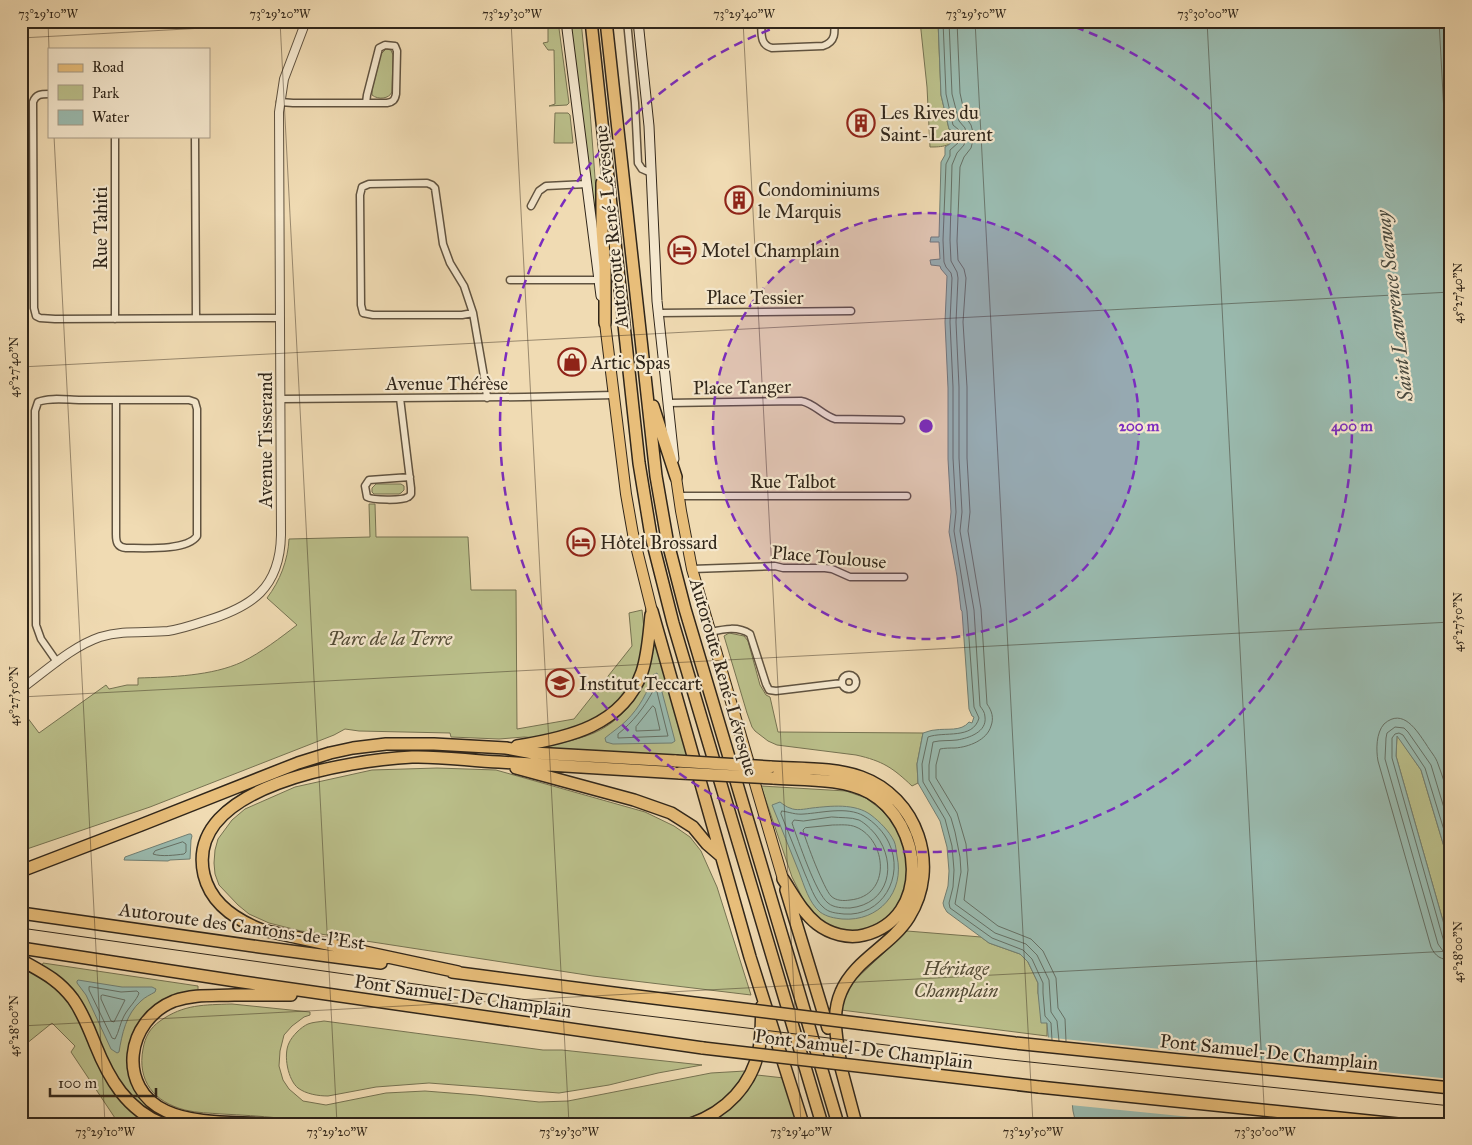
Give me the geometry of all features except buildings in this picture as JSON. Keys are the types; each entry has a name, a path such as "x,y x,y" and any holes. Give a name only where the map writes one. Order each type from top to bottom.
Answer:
{"highway":[{"name":"Autoroute René-Lévesque","path":"591,21 639,463 655,554 671,616 822,1124"},
{"name":"Autoroute René-Lévesque","path":"606,21 657,482 674,572 838,1124"},
{"path":"602,123 602,230 605,268 605,323"},
{"path":"645,380 676,477"},
{"path":"506,748 550,741 576,734 595,725 617,709 629,695 642,674 652,611"},
{"path":"652,611 762,999 803,1124"},
{"path":"21,871 141,826 298,763 330,753 364,746 397,743 506,748 534,753 676,761 840,783 856,787 871,794 888,807 901,824 909,842 912,876 906,900 900,911 891,921 875,931 861,935 845,936 825,929 816,923 805,911 783,879"},
{"path":"458,972 262,930 245,923 215,899 204,878 202,867 203,849 207,836 214,825 231,808 255,794 306,775 353,764 395,758 443,757 680,773 844,772 870,780 885,790 902,806 912,821 921,844 924,861 919,896 912,912 904,924 858,968 845,983 839,996 835,1021 842,1070"},
{"path":"497,762 661,809 689,824 721,856"},
{"path":"783,879 842,1070 856,1124"},
{"name":"Autoroute des Cantons-de-l'Est","path":"21,913 260,947 458,972"},
{"path":"21,948 327,994"},
{"path":"21,960 47,974 67,992 80,1011 103,1064 116,1087 135,1107 164,1124"},
{"name":"Pont Samuel-De Champlain","path":"458,972 594,991 1015,1043 1451,1088"},
{"path":"264,1124 191,1119 172,1114 157,1106 143,1092 135,1074 133,1055 139,1032 148,1019 161,1008 173,1002 192,997 211,995 327,994"},
{"name":"Pont Samuel-De Champlain","path":"327,994 755,1054 1039,1087 1398,1124"},
{"path":"692,1124 709,1116 725,1105 740,1090 749,1077 760,1045 762,999"}],"main road":[{"path":"566,21 626,494 633,534 652,611"},
{"path":"638,21 649,126 658,313 679,496 692,569 783,879"}],"street":[{"path":"295,21 305,23"},
{"path":"627,21 638,163 642,169 651,173"},
{"path":"761,21 763,43 770,48 823,46 828,44 833,39 835,33 834,21"},
{"name":"Avenue Tisserand","path":"21,689 79,647 101,637 123,632 175,630 226,615 247,605 264,588 278,562 281,542 280,102 284,79 305,23"},
{"path":"280,102 366,103 387,103 395,100 397,52 395,46 385,45 379,48 366,103"},
{"path":"48,94 38,95 33,102 35,314 38,317 43,319 280,318"},
{"name":"Rue Tahiti","path":"115,138 116,319"},
{"path":"195,138 196,318"},
{"path":"473,313 462,315 373,316 363,313 361,305 360,194 362,186 369,184 428,183 434,186 443,244 450,263 462,281 470,300 473,313 487,398"},
{"path":"531,206 539,191 546,186 587,184"},
{"path":"510,280 599,280"},
{"name":"Place Tessier","path":"658,313 851,311"},
{"name":"Avenue Thérèse","path":"281,399 614,395"},
{"path":"400,398 410,477 411,491 409,497 400,499 372,499 366,497 365,486 369,480 410,477"},
{"path":"57,662 40,639 36,624 35,407 38,402 46,400 116,400 183,400 195,402 197,409 198,532 193,541 177,546 123,548 117,543 116,400"},
{"name":"Place Tanger","path":"668,404 801,401 812,405 832,418 901,420"},
{"name":"Rue Talbot","path":"679,496 907,496"},
{"name":"Place Toulouse","path":"692,569 775,566 783,568 832,569 850,577 904,577"},
{"path":"711,632 733,629 743,630 750,634 766,684 770,690 776,691 842,683"}],"green space":[{"path":"548,21 558,21 569,103 567,105 549,106 555,104 554,50 548,50 543,43 548,42"},
{"path":"570,21 581,21 597,204 594,205"},
{"path":"920,21 938,21 941,95 949,129 954,132 953,141 943,146 930,147 927,87"},
{"path":"386,49 391,50 393,55 392,92 386,97 374,97 372,90 381,54"},
{"path":"555,113 568,113 570,115 573,143 554,143"},
{"path":"376,484 401,484 404,486 404,490 399,494 374,494 372,488"},
{"name":"Parc de la Terre","path":"369,504 375,504 376,537 468,537 471,590 516,590 517,729 574,719 632,646 629,613 642,610 645,638 643,654 633,682 621,700 596,721 540,738 451,737 450,733 345,729 150,807 21,851 21,709 39,733 106,685 109,689 127,685 138,685 138,678 205,673 230,667 257,654 297,625 267,598 283,570 289,539 370,537"},
{"path":"729,633 744,636 748,641 760,685 766,695 770,697 778,732 923,733 917,764 918,783 912,786 893,770 873,760 856,755 777,745 755,731 747,713 724,636"},
{"path":"655,638 688,759 542,750 542,748 594,733 619,717 629,707 644,682 652,654 653,639"},
{"path":"1397,735 1421,770 1451,870 1451,949 1396,756"},
{"path":"437,768 496,770 645,812 674,826 690,837 701,851 717,887 751,995 593,976 301,931 269,923 249,914 219,885 214,863 218,839 232,820 245,809 295,787 372,770"},
{"path":"761,786 846,791 866,798 893,822 906,848 907,879 903,897 896,911 886,921 864,931 843,932 825,924 808,909 792,877"},
{"name":"Héritage Champlain","path":"907,931 981,937 989,943 1020,954 1028,962 1038,983 1038,993 1047,1023 1047,1036 841,1010 846,992 856,979"},
{"path":"43,963 198,986 198,992 137,1025 130,1041 128,1054 129,1072 135,1089 153,1110 151,1114 140,1107 119,1083 96,1036 42,966"},
{"path":"21,968 42,978 59,992 75,1010 99,1067 117,1096 134,1114 154,1124 119,1124 71,1052 75,1046 52,1023 21,1048"},
{"path":"232,1004 310,1012 310,1015 292,1026 284,1035 279,1066 283,1080 289,1089 303,1101 326,1105 386,1093 425,1091 539,1102 568,1101 711,1073 745,1071 737,1084 720,1103 699,1114 659,1124 469,1125 326,1121 194,1112 165,1102 150,1088 145,1080 143,1071 143,1049 151,1030 169,1015 186,1008 203,1005"},
{"path":"324,1021 543,1050 562,1050 702,1065 609,1085 559,1093 429,1083 376,1087 320,1096 305,1092 294,1084 289,1073 286,1054 290,1040 300,1029 314,1022"},
{"path":"757,1075 784,1078 799,1124 706,1124 735,1103"}],"water":[{"name":"Saint Lawrence Seaway","path":"938,21 1451,21 1451,870 1421,770 1397,736 1396,756 1451,949 1451,1124 1076,1124 1071,1092 1050,1059 1047,1023 1041,1023 1038,983 1028,962 1020,954 989,943 947,912 944,907 943,903 948,886 949,871 947,847 940,821 918,783 917,764 923,733 962,727 969,722 972,723 974,717 969,709 962,611 949,532 951,512 945,322 947,276 940,266 931,265 930,260 940,259 939,242 930,242 931,237 939,237 941,162 945,155 945,147 954,139 954,132 949,129 941,95"},
{"path":"657,673 675,741 672,743 613,744 606,742 605,738 624,723 639,705 649,688 653,675"},
{"path":"780,802 787,807 795,809 835,806 858,809 871,815 887,830 896,848 897,881 893,893 878,910 855,919 842,919 825,915 816,908 807,894 772,805"},
{"path":"189,834 192,836 190,859 168,861 124,860 125,857"},
{"path":"78,980 122,987 152,987 156,989 155,992 136,1006 128,1018 123,1031 119,1052 117,1053 111,1049 86,995 77,983"}],"pier":[{"path":"1044,1037 1451,1079 1451,1124 1261,1124 1070,1105 1069,1093 1047,1060"}],"tram line":[{"path":"21,928 591,1009 1001,1059 1451,1106"}],"place":[{"name":"Les Rives du Saint-Laurent","path":"861,123"},
{"name":"Condominiums le Marquis","path":"739,200"},
{"name":"Motel Champlain","path":"682,250"},
{"name":"Artic Spas","path":"572,362"},
{"name":"Hôtel Brossard","path":"581,542"},
{"name":"Institut Teccart","path":"560,683"}]}
